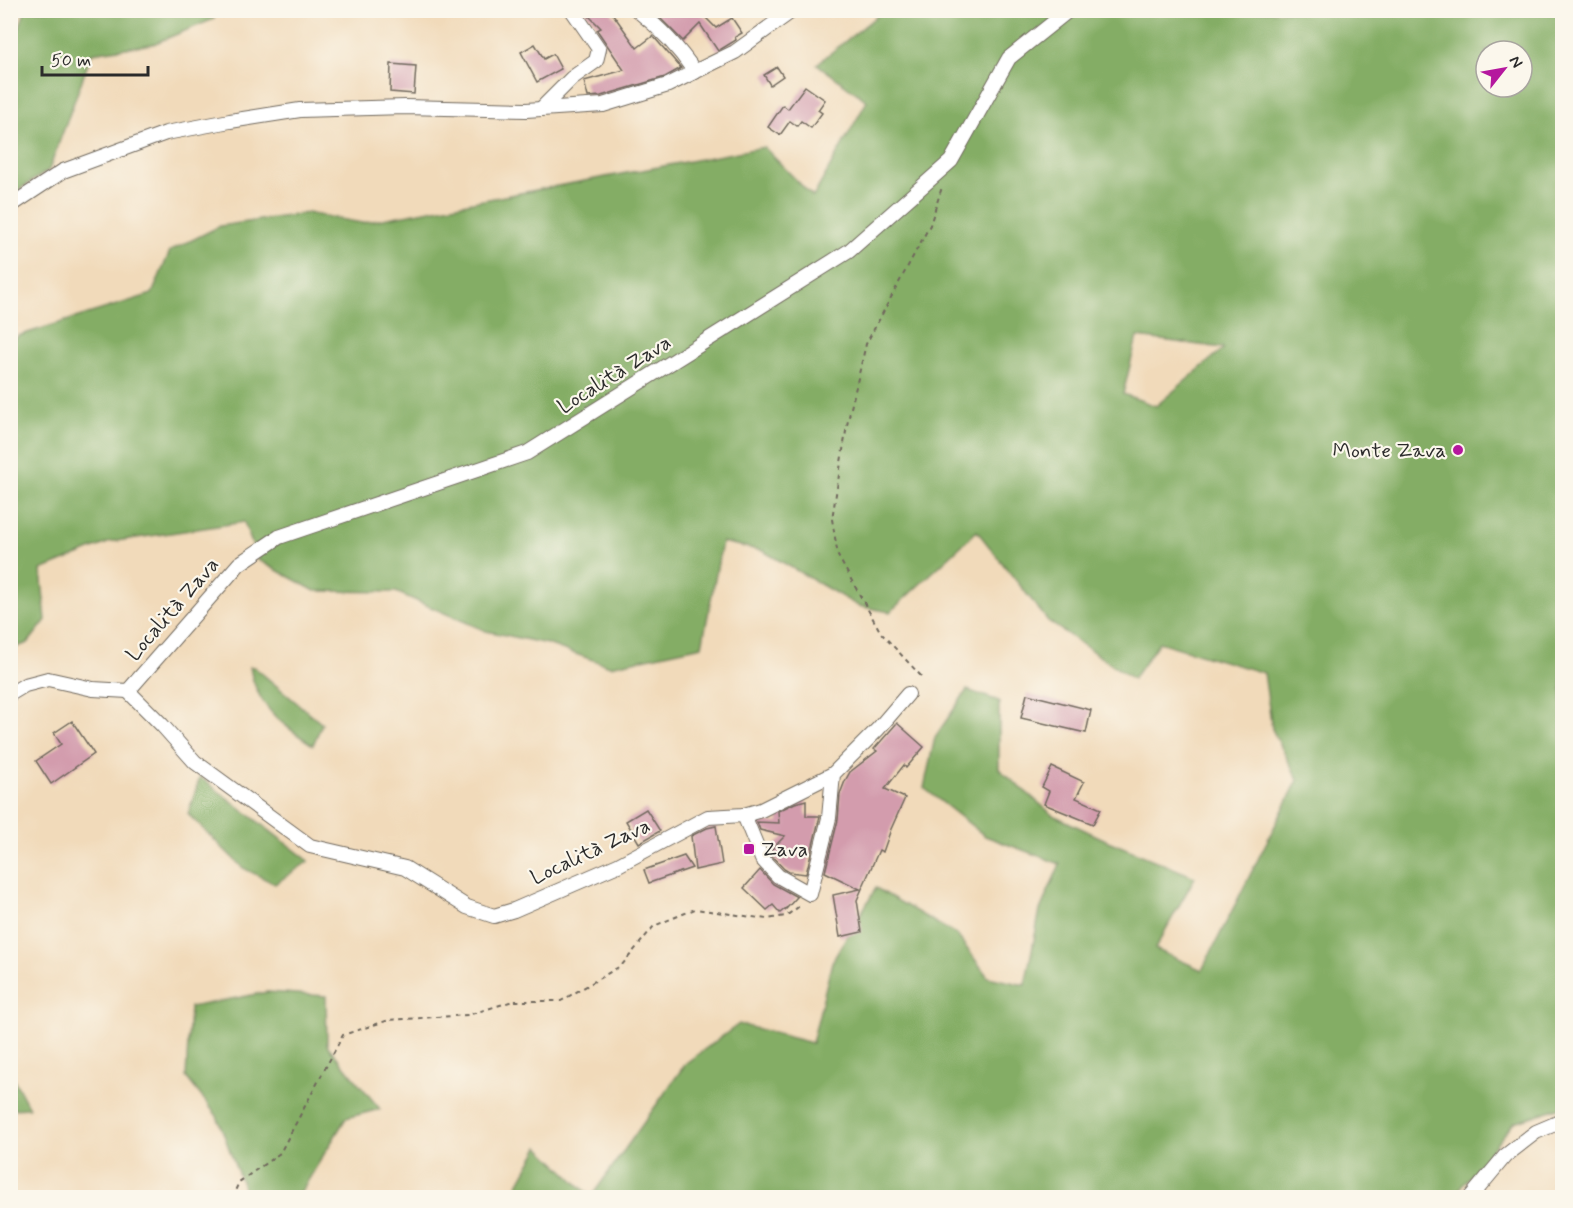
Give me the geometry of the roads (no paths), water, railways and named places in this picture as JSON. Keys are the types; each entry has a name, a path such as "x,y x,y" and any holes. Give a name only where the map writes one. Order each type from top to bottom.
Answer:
{"street":[{"path":"541,109 573,78 596,61 599,49 572,10"},
{"path":"638,10 682,52 696,72"},
{"path":"10,206 63,171 166,133 300,110 405,107 515,110 603,105 668,85 696,72 735,52 793,10"},
{"name":"Località Zava","path":"128,691 239,564 279,537 527,453 849,251 951,161 1009,58 1069,10"},
{"name":"Località Zava","path":"10,694 25,685 48,679 93,688 128,691 195,762 310,846 405,868 467,907 494,916 514,910 618,865 708,817 744,815 761,810 832,774 878,729 908,694"},
{"path":"744,815 762,859 778,876 810,894 829,818 832,774"},
{"path":"1470,1197 1505,1156 1536,1132 1563,1121"}],"place":[{"name":"Monte Zava","path":"1458,450"},
{"name":"Zava","path":"749,849"}]}
